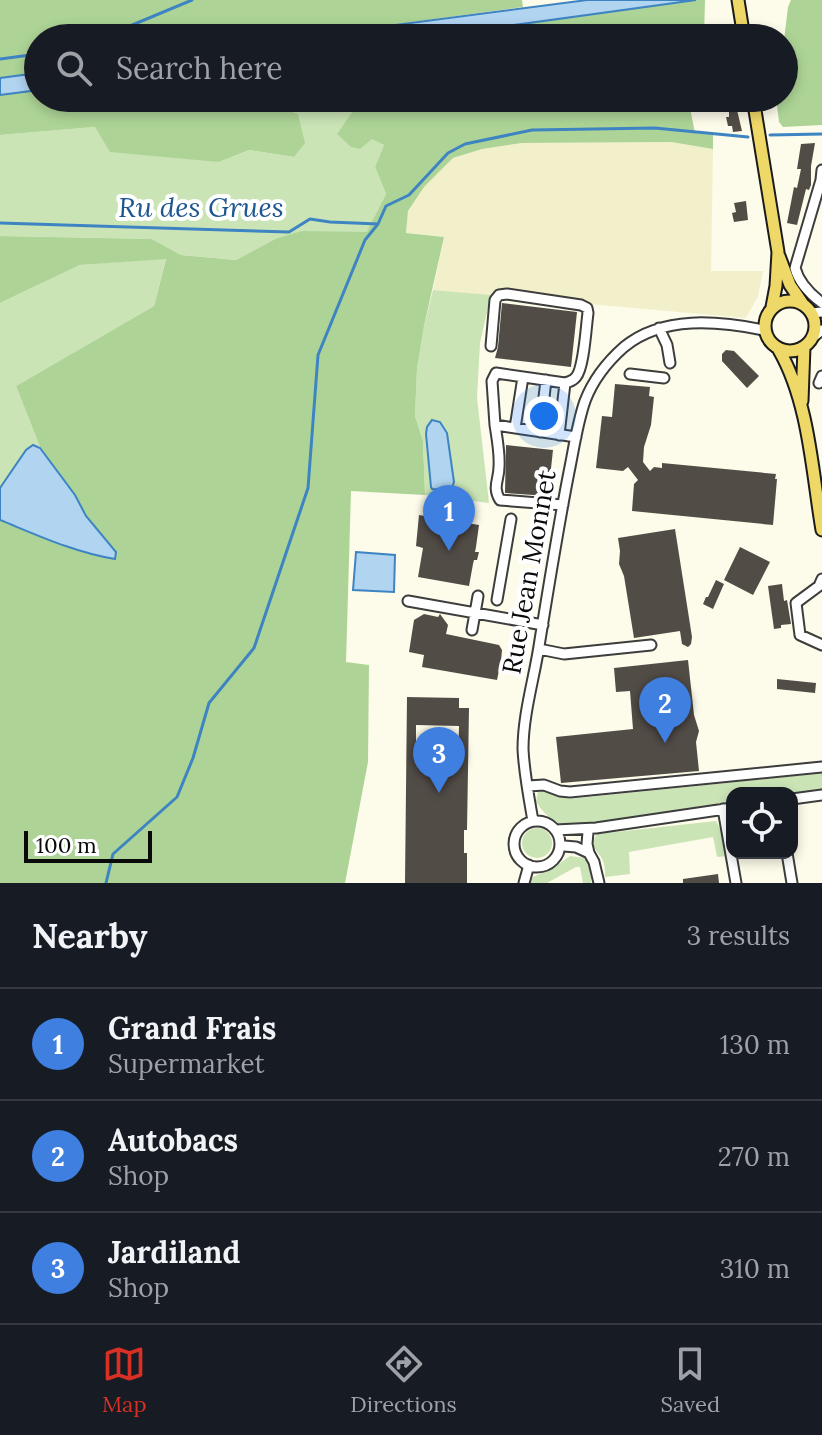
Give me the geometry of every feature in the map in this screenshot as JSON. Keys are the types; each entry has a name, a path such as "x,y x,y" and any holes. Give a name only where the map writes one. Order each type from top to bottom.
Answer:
{"main road":[{"path":"739,3 742,24"},
{"path":"755,112 778,252 790,285 812,310 815,326 802,409"},
{"path":"778,252 776,286 764,330 769,342 786,361 802,409 822,530"},
{"path":"772,307 795,301 812,310"},
{"path":"779,350 792,351 813,339"}],"street":[{"path":"822,170 795,268 808,290 822,303"},
{"path":"491,346 495,300 499,295 587,308 580,367 571,381 565,383 496,373 492,381 499,469 494,484 500,500 563,505"},
{"name":"Rue Jean Monnet","path":"533,821 523,750 529,699 580,415 593,383 625,346 659,328 673,324 708,323 764,330"},
{"path":"659,328 667,345 670,363"},
{"path":"630,374 664,378"},
{"path":"515,428 523,377"},
{"path":"540,432 546,380"},
{"path":"559,435 565,383"},
{"path":"495,425 576,437"},
{"path":"497,600 511,519"},
{"path":"822,579 819,586 796,603 800,635 822,645"},
{"path":"472,630 478,596"},
{"path":"408,601 543,625"},
{"path":"539,649 564,654 651,645"},
{"path":"528,786 544,785 570,792 822,767"},
{"path":"798,798 822,795"},
{"path":"555,830 592,830 726,808"},
{"path":"561,848 555,830 545,823 533,821 518,831 514,844 518,857 529,865 544,865 556,857 561,848 592,830"},
{"path":"592,830 587,844 599,883"},
{"path":"561,848 583,849 589,853"},
{"path":"733,859 736,883"},
{"path":"788,859 792,883"},
{"path":"524,883 529,865"}],"green space":[{"path":"0,0 522,0 523,7 399,24 24,24 24,75 0,78"},
{"path":"696,0 705,0 704,24 522,24"},
{"path":"791,0 822,0 822,125 783,127 779,122 778,112 798,112 798,24 786,24"},
{"path":"24,92 24,112 292,112 298,114 305,143 294,157 249,150 219,162 110,152 95,127 0,135 0,95"},
{"path":"281,112 353,112 338,134 360,148 372,138 384,145 375,167 386,194 368,232 275,239 236,260 181,255 152,239 0,236 0,135 95,127 219,162 249,150 294,157"},
{"path":"352,112 691,112 695,133 713,135 713,149 671,142 522,143 482,149 453,158 424,187 408,211 406,233 444,237 417,369 415,416 423,441 425,495 351,491 346,662 369,665 368,762 345,883 0,883 0,520 85,553 115,559 116,552 86,516 75,495 40,447 16,386 154,306 166,259 80,265 0,303 0,236 152,239 181,255 236,260 275,239 302,231 367,232 386,194 375,167 384,145 372,139 360,149 351,147 337,134"},
{"path":"671,142 713,149 711,271 763,271 758,296 746,318 433,290 444,237 406,233 408,211 424,187 453,158 482,149 522,143"},
{"path":"166,258 154,306 16,386 40,447 33,445 26,450 0,488 0,303 80,265"},
{"path":"433,290 491,295 480,343 477,398 489,503 425,495 423,441 415,416 417,369"},
{"path":"822,773 822,790 798,793 798,787 726,787 726,805 578,827 554,820 536,802 538,792 546,790 569,799"},
{"path":"716,821 726,856 717,857 713,837 629,852 630,874 605,877 603,862 594,847 597,834"},
{"path":"537,828 543,829 551,837 551,849 543,857 537,858 531,857 523,849 522,843 523,837 531,829"},
{"path":"570,856 585,858 590,865 591,883 583,883 580,867 576,867 547,883 530,883 533,877"}],"water":[{"path":"587,0 696,0 522,24 403,24"},
{"path":"24,75 24,92 0,95 0,78"},
{"path":"432,420 440,422 447,433 454,482 451,490 431,487 426,434"},
{"path":"33,445 40,448 75,495 86,516 116,552 115,559 71,548 0,520 0,488 26,450"},
{"path":"356,552 395,555 394,592 353,590"}],"building":[{"path":"729,112 737,112 742,131 733,132 732,126 728,126 726,117 729,117"},
{"path":"815,143 811,185 809,190 806,189 797,225 787,223 801,169 797,169 801,144"},
{"path":"746,201 748,220 734,222 734,203"},
{"path":"502,303 577,312 571,367 495,358"},
{"path":"726,350 734,351 759,376 747,388 722,361"},
{"path":"615,384 650,387 649,396 654,397 643,462 650,471 654,467 662,468 662,463 776,474 773,525 632,511 634,484 638,480 628,467 623,471 596,468 602,416 612,417"},
{"path":"506,445 553,450 548,496 505,493"},
{"path":"419,515 479,525 475,552 479,552 477,560 474,560 469,586 418,577 423,548 416,546"},
{"path":"675,529 692,637 688,647 682,644 680,631 634,638 624,576 619,564 618,538"},
{"path":"740,547 770,562 753,595 724,580"},
{"path":"716,580 724,584 713,609 703,604"},
{"path":"782,584 791,624 774,629 768,586"},
{"path":"424,614 438,617 440,614 448,625 446,634 499,645 502,650 497,680 422,667 424,655 409,652 414,620"},
{"path":"688,660 694,715 699,731 696,742 699,771 561,783 556,737 633,729 630,691 616,692 614,668"},
{"path":"777,679 816,683 815,693 777,689"},
{"path":"407,697 459,698 459,708 469,708 467,830 464,830 467,883 405,883","holes":["416,725 459,726 458,765 416,764"]},
{"path":"718,874 719,883 683,883 683,879"}],"waterway":[{"path":"135,24 192,0"},
{"path":"0,59 24,56"},
{"path":"106,883 113,854 177,797 193,758 209,703 254,648 308,488 318,355 365,240 378,224 386,206 409,195 448,153 465,144 532,130 655,128 748,137"},
{"name":"Ru des Grues","path":"770,135 822,134"},
{"name":"Ru des Grues","path":"0,223 289,232 310,219 378,224"}],"place":[{"name":"Grand Frais","path":"449,551"},
{"name":"Autobacs","path":"665,743"},
{"name":"Jardiland","path":"439,793"}]}
